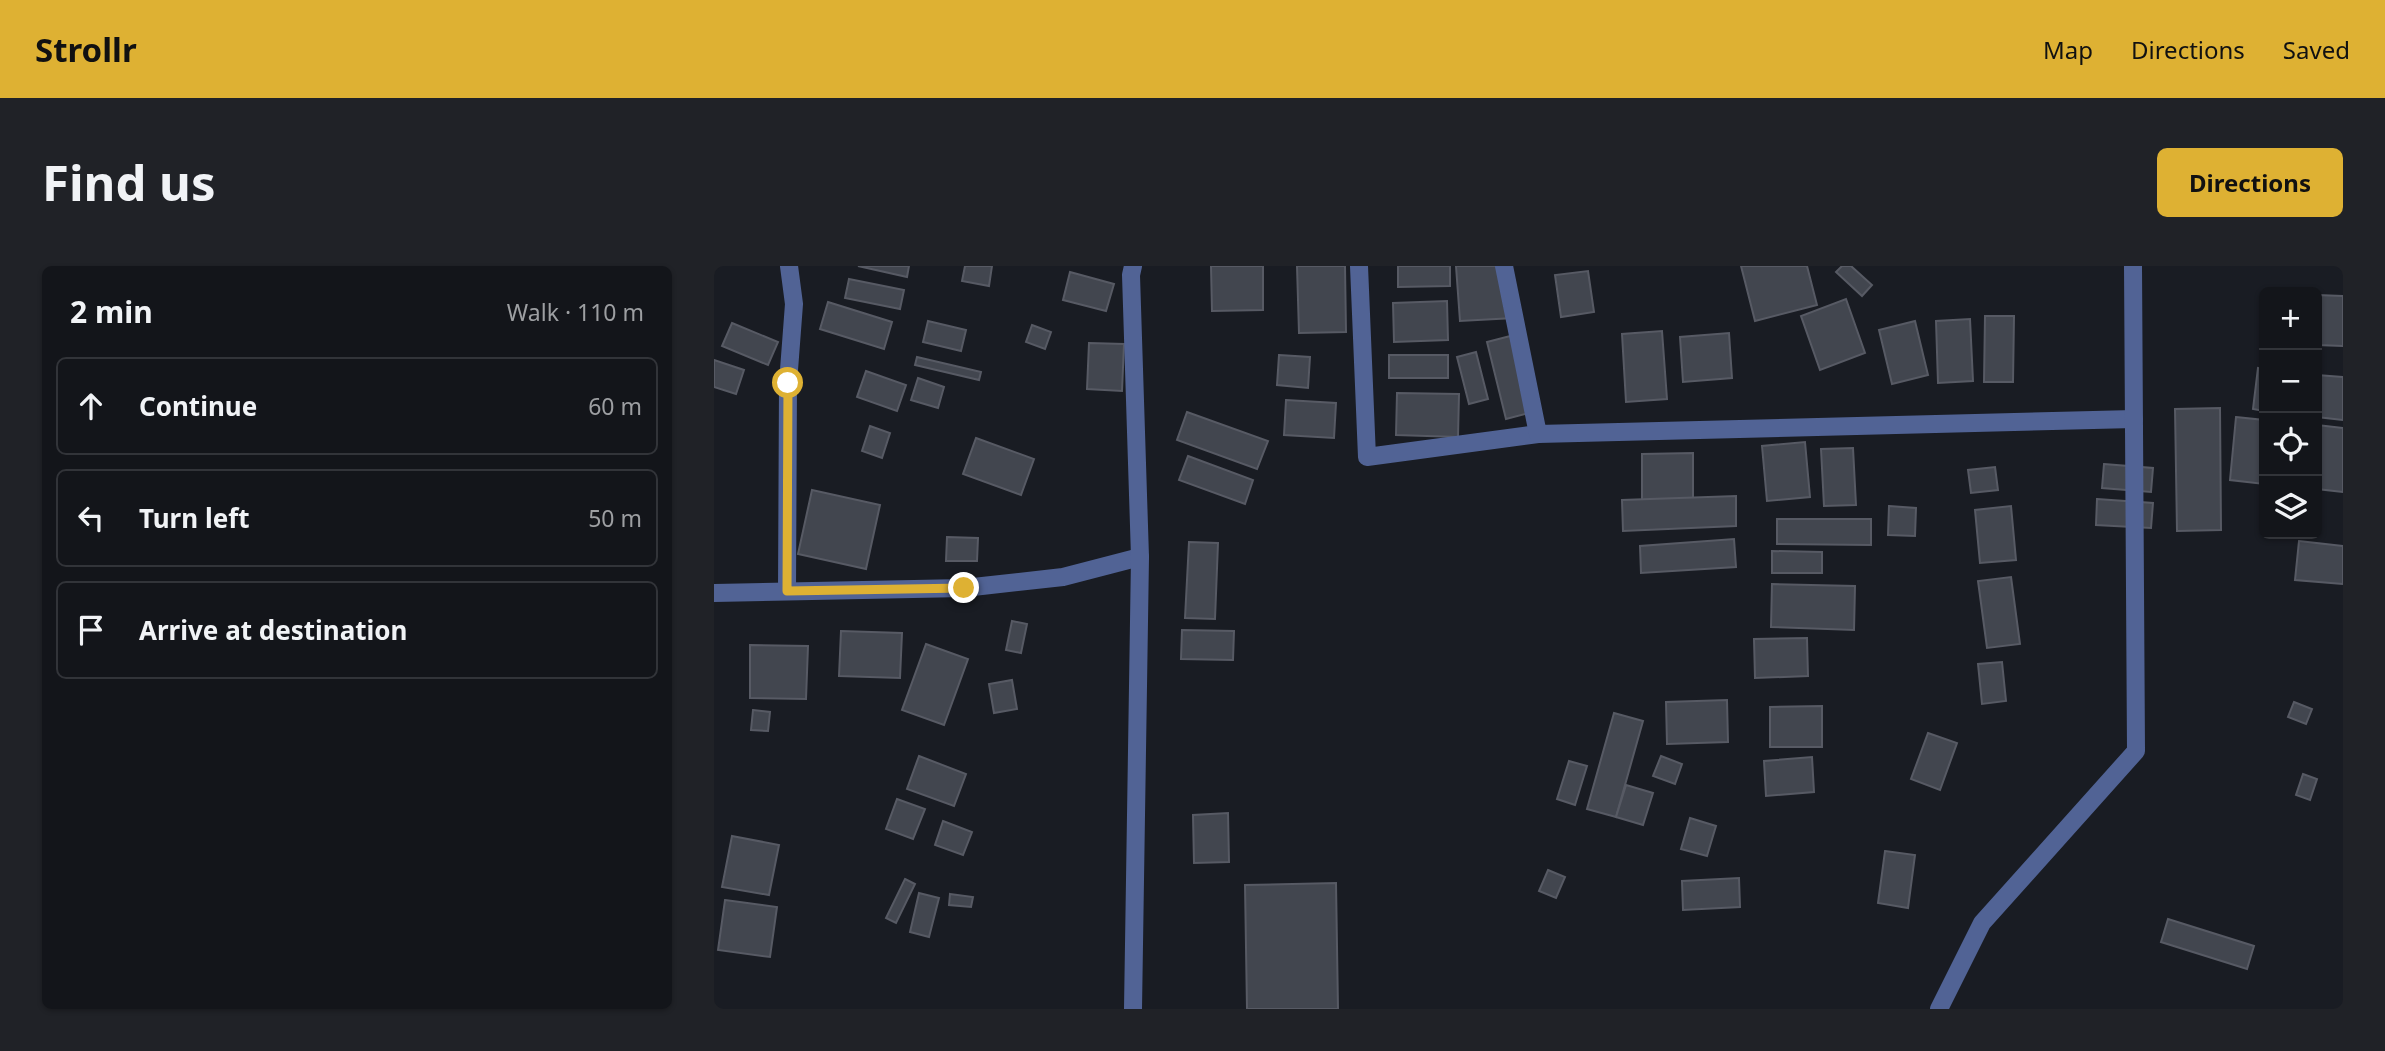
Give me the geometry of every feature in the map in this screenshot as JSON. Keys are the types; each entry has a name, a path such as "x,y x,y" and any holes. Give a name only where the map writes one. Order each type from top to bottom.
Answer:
{"street":[{"path":"787,591 788,383 794,304 789,266"},
{"path":"1133,266 1131,275 1140,557 1133,1009"},
{"path":"1359,266 1367,457 1538,434 2134,419"},
{"path":"1504,266 1538,434"},
{"path":"1939,1009 1982,923 2136,751 2133,266"},
{"path":"714,593 964,588 1063,577 1140,557"}],"building":[{"path":"858,266 909,266 907,277"},
{"path":"965,266 992,266 989,286 962,281"},
{"path":"1211,266 1263,266 1263,310 1212,311"},
{"path":"1297,266 1345,266 1346,332 1299,333"},
{"path":"1398,266 1450,266 1450,286 1398,287"},
{"path":"1456,266 1511,266 1514,318 1460,321"},
{"path":"1741,266 1807,266 1817,305 1755,321"},
{"path":"1842,266 1851,266 1872,285 1862,296 1836,272"},
{"path":"1588,271 1594,312 1561,317 1555,275"},
{"path":"1070,272 1114,284 1106,311 1063,300"},
{"path":"849,279 904,290 900,309 845,298"},
{"path":"2322,295 2343,296 2343,346 2322,345"},
{"path":"1846,299 1865,353 1820,370 1801,316"},
{"path":"1447,301 1448,340 1394,342 1393,303"},
{"path":"828,302 892,322 884,349 820,329"},
{"path":"1985,316 2014,316 2013,382 1984,382"},
{"path":"1970,319 1973,381 1938,383 1936,321"},
{"path":"928,321 966,330 961,351 923,342"},
{"path":"1915,321 1928,375 1892,384 1879,330"},
{"path":"732,323 778,342 768,365 722,346"},
{"path":"1032,325 1051,332 1045,349 1026,342"},
{"path":"1662,331 1667,399 1626,402 1622,334"},
{"path":"1729,333 1732,378 1683,382 1680,337"},
{"path":"1518,334 1537,411 1506,419 1487,342"},
{"path":"1089,343 1124,344 1122,391 1087,389"},
{"path":"1476,352 1488,399 1469,404 1457,357"},
{"path":"1279,355 1310,357 1308,388 1277,385"},
{"path":"1389,355 1448,355 1448,378 1389,378"},
{"path":"917,357 981,372 979,380 915,365"},
{"path":"714,360 744,370 736,394 714,387"},
{"path":"2258,368 2259,410 2253,409"},
{"path":"866,371 906,385 897,411 857,397"},
{"path":"2322,375 2343,377 2343,420 2322,418"},
{"path":"918,378 944,387 938,408 911,400"},
{"path":"1397,393 1459,394 1458,437 1396,435"},
{"path":"1286,400 1336,403 1334,438 1284,435"},
{"path":"2220,408 2221,530 2177,531 2175,409"},
{"path":"1187,412 1268,441 1257,469 1177,440"},
{"path":"2236,417 2259,419 2259,483 2230,480"},
{"path":"870,426 890,433 882,458 862,451"},
{"path":"2322,426 2343,428 2343,492 2322,490"},
{"path":"976,438 1034,459 1021,495 963,474"},
{"path":"1805,442 1810,497 1767,501 1762,446"},
{"path":"1853,448 1856,505 1824,506 1821,449"},
{"path":"1693,453 1693,504 1642,505 1642,454"},
{"path":"1188,456 1253,480 1245,504 1179,480"},
{"path":"2104,464 2153,468 2151,492 2102,488"},
{"path":"1995,467 1998,490 1971,493 1968,470"},
{"path":"812,490 880,505 866,569 798,554"},
{"path":"1736,496 1736,526 1623,531 1622,500"},
{"path":"2097,499 2153,503 2151,528 2096,525"},
{"path":"1889,506 1916,508 1915,536 1888,535"},
{"path":"2011,506 2016,560 1980,563 1975,510"},
{"path":"1777,519 1871,519 1871,545 1777,544"},
{"path":"947,537 978,538 977,561 946,561"},
{"path":"1734,539 1736,567 1641,573 1640,546"},
{"path":"2299,541 2343,546 2343,584 2295,580"},
{"path":"1189,542 1218,543 1215,619 1185,618"},
{"path":"1772,551 1822,552 1822,573 1772,573"},
{"path":"2011,577 2020,644 1987,648 1978,581"},
{"path":"1772,584 1855,586 1854,630 1771,627"},
{"path":"1012,621 1027,624 1021,653 1006,650"},
{"path":"1182,630 1234,631 1233,660 1181,659"},
{"path":"841,631 902,633 900,678 839,676"},
{"path":"1807,638 1808,676 1755,678 1754,639"},
{"path":"926,644 968,659 944,725 902,710"},
{"path":"750,645 808,646 806,699 750,698"},
{"path":"2002,662 2006,701 1982,704 1978,664"},
{"path":"1012,680 1017,709 994,713 989,684"},
{"path":"1727,700 1728,742 1667,744 1666,702"},
{"path":"2294,702 2312,709 2306,724 2288,717"},
{"path":"1822,706 1822,747 1770,747 1770,707"},
{"path":"753,710 770,712 768,731 751,730"},
{"path":"1614,713 1643,721 1616,817 1587,809"},
{"path":"1928,733 1957,743 1940,790 1911,779"},
{"path":"919,756 966,774 954,806 907,789"},
{"path":"1661,756 1682,764 1675,784 1653,776"},
{"path":"1812,757 1814,792 1766,796 1764,761"},
{"path":"1569,761 1587,766 1575,805 1557,799"},
{"path":"2303,774 2317,779 2310,800 2296,795"},
{"path":"1626,785 1653,793 1643,825 1616,817"},
{"path":"897,799 925,809 913,839 886,829"},
{"path":"1228,813 1229,862 1194,863 1193,815"},
{"path":"1690,818 1716,826 1707,856 1681,849"},
{"path":"943,821 972,832 963,855 935,845"},
{"path":"732,836 779,845 769,895 722,887"},
{"path":"1885,851 1915,855 1908,908 1878,903"},
{"path":"1548,870 1565,877 1556,898 1539,891"},
{"path":"1739,878 1740,907 1683,910 1682,881"},
{"path":"905,879 915,884 896,923 886,918"},
{"path":"1336,883 1338,1009 1247,1009 1245,885"},
{"path":"919,893 939,898 929,937 910,932"},
{"path":"950,894 973,897 971,907 949,905"},
{"path":"725,900 777,907 770,957 718,950"},
{"path":"2168,919 2254,946 2247,969 2161,942"}],"route":[{"path":"788,383 787,591 964,588"}]}
